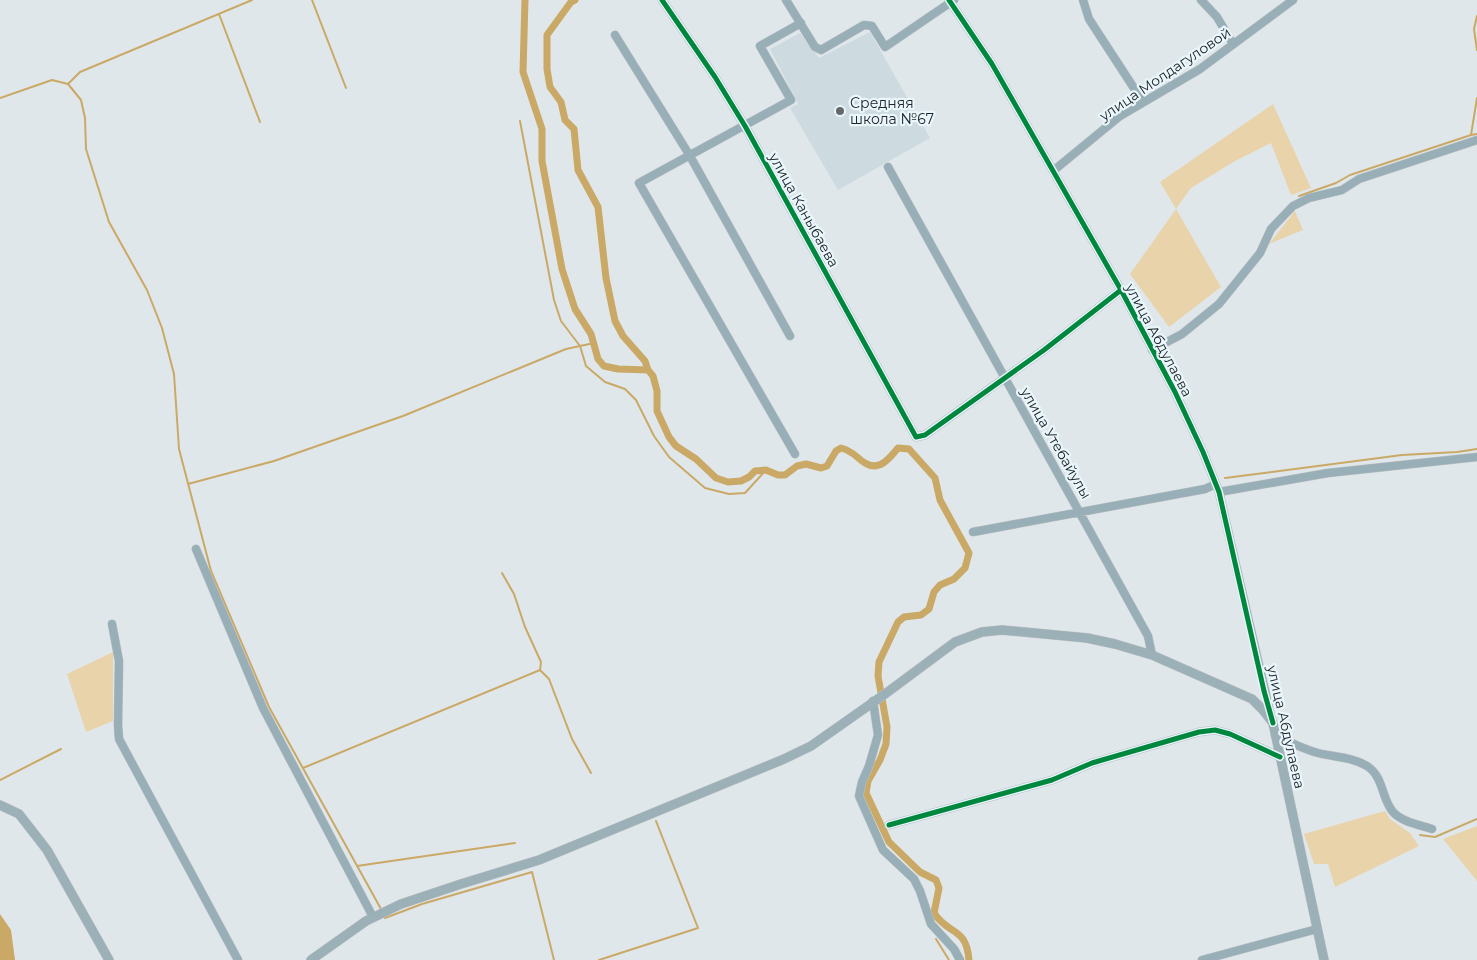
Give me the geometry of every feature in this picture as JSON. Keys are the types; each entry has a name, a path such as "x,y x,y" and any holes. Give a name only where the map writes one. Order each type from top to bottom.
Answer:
{"main road":[{"path":"311,960 381,913 461,884 539,860 784,759 811,746 955,642 982,632 1002,630 1087,638 1152,655 1252,699 1273,723"},
{"name":"улица Абдулаева","path":"1273,723 1324,960"},
{"path":"0,805 19,814 47,850 109,960"}],"street":[{"name":"улица Каныбаева","path":"662,0 745,126 916,438 925,435 1004,378"},
{"path":"786,0 815,47 822,50 864,26 872,26 885,47 951,1"},
{"path":"1083,0 1089,19 1143,102"},
{"path":"1201,0 1217,17 1233,44"},
{"name":"улица Абдулаева","path":"951,1 992,64 1121,290 1175,392 1203,452 1219,492 1273,723"},
{"name":"улица Молдагуловой","path":"1053,171 1120,116 1200,68 1291,1"},
{"path":"795,454 639,183 791,100 760,46 801,23"},
{"path":"615,36 690,156 790,336"},
{"path":"1152,350 1182,334 1220,304 1260,253 1271,229 1294,206 1308,198 1342,190 1359,179 1477,140"},
{"name":"улица Утебайулы","path":"888,167 1148,636 1152,655"},
{"path":"1004,378 1044,350 1121,290"},
{"path":"1219,492 1328,473 1477,456"},
{"path":"973,532 1205,489 1216,484"},
{"path":"196,549 263,708 381,913"},
{"path":"112,624 119,661 118,725 120,740 238,960"},
{"path":"879,697 878,735 859,796 883,850 914,879 931,924 954,949 960,960"},
{"path":"889,825 1052,780 1092,762 1199,732 1215,730 1230,734 1280,757"},
{"path":"1275,735 1317,752 1353,760 1367,766 1375,773 1394,813 1408,821 1432,829"},
{"path":"1202,960 1316,929"}],"shaded area":[{"path":"870,32 930,138 838,190 790,108 798,104 770,49 800,33 819,58"},
{"path":"1273,104 1311,188 1291,195 1271,143 1235,161 1191,188 1176,209 1160,182"},
{"path":"1176,209 1221,287 1169,327 1130,274"},
{"path":"1295,211 1303,230 1269,244"},
{"path":"113,652 113,721 86,732 67,674"},
{"path":"1385,811 1390,819 1410,833 1419,846 1335,887 1328,864 1314,864 1304,834"},
{"path":"1477,826 1477,881 1443,839"},
{"path":"0,914 11,930 15,960 0,960"}],"waterway":[{"path":"68,84 80,72 252,0"},
{"path":"312,0 346,88"},
{"path":"525,0 523,72 542,129 542,161 562,269 575,309 591,334 598,359 604,366 618,369 648,370"},
{"path":"575,0 571,2 547,35 547,69 550,87 561,102 565,120 574,129 578,170 598,207 606,278 615,321 623,336 645,361 648,370 653,376 657,391 657,411 669,437 676,446 696,459 716,478 728,482 741,481 755,471 766,470 778,475 785,475 797,466 806,464 821,468 827,466 836,451 841,448 852,453 865,463 875,466 884,463 898,448 909,449 935,478 940,500 969,553 965,568 954,579 940,585 934,592 929,609 921,615 904,617 898,622 879,662 878,676 887,727 886,744 880,760 868,781 866,793 889,842 920,872 936,880 939,888 934,913 945,925 961,936 967,949 969,960"},
{"path":"219,14 260,122"},
{"path":"1477,16 1474,29 1477,50"},
{"path":"0,98 52,80 68,84 81,100 85,118 86,149 109,222 147,290 162,328 174,374 179,449 211,571 269,707 381,909"},
{"path":"1299,196 1336,183 1350,175 1471,135 1477,98"},
{"path":"520,121 554,300 561,321 580,346 586,366 605,382 625,389 636,400 654,436 669,457 705,488 729,494 745,493 766,470"},
{"path":"1471,135 1477,134"},
{"path":"188,484 274,461 403,416 566,349 594,343"},
{"path":"1225,478 1402,455 1477,449"},
{"path":"303,768 540,670 541,662 525,627 514,594 502,573"},
{"path":"540,670 549,679 572,739 591,773"},
{"path":"0,780 61,749"},
{"path":"1420,835 1435,837 1477,819"},
{"path":"599,960 698,928 656,821"},
{"path":"357,866 515,843"},
{"path":"384,916 385,918 422,904 532,872 554,960"},
{"path":"936,939 949,960"}],"cycle path":[{"path":"662,0 715,77 745,126 916,437 925,435 1044,350 1121,290"},
{"path":"949,0 992,64 1121,290 1175,392 1203,452 1219,492 1273,723"},
{"path":"889,825 1052,780 1092,763 1199,732 1215,730 1230,734 1280,757"}],"place":[{"name":"Средняя школа №67","path":"840,111"}]}
